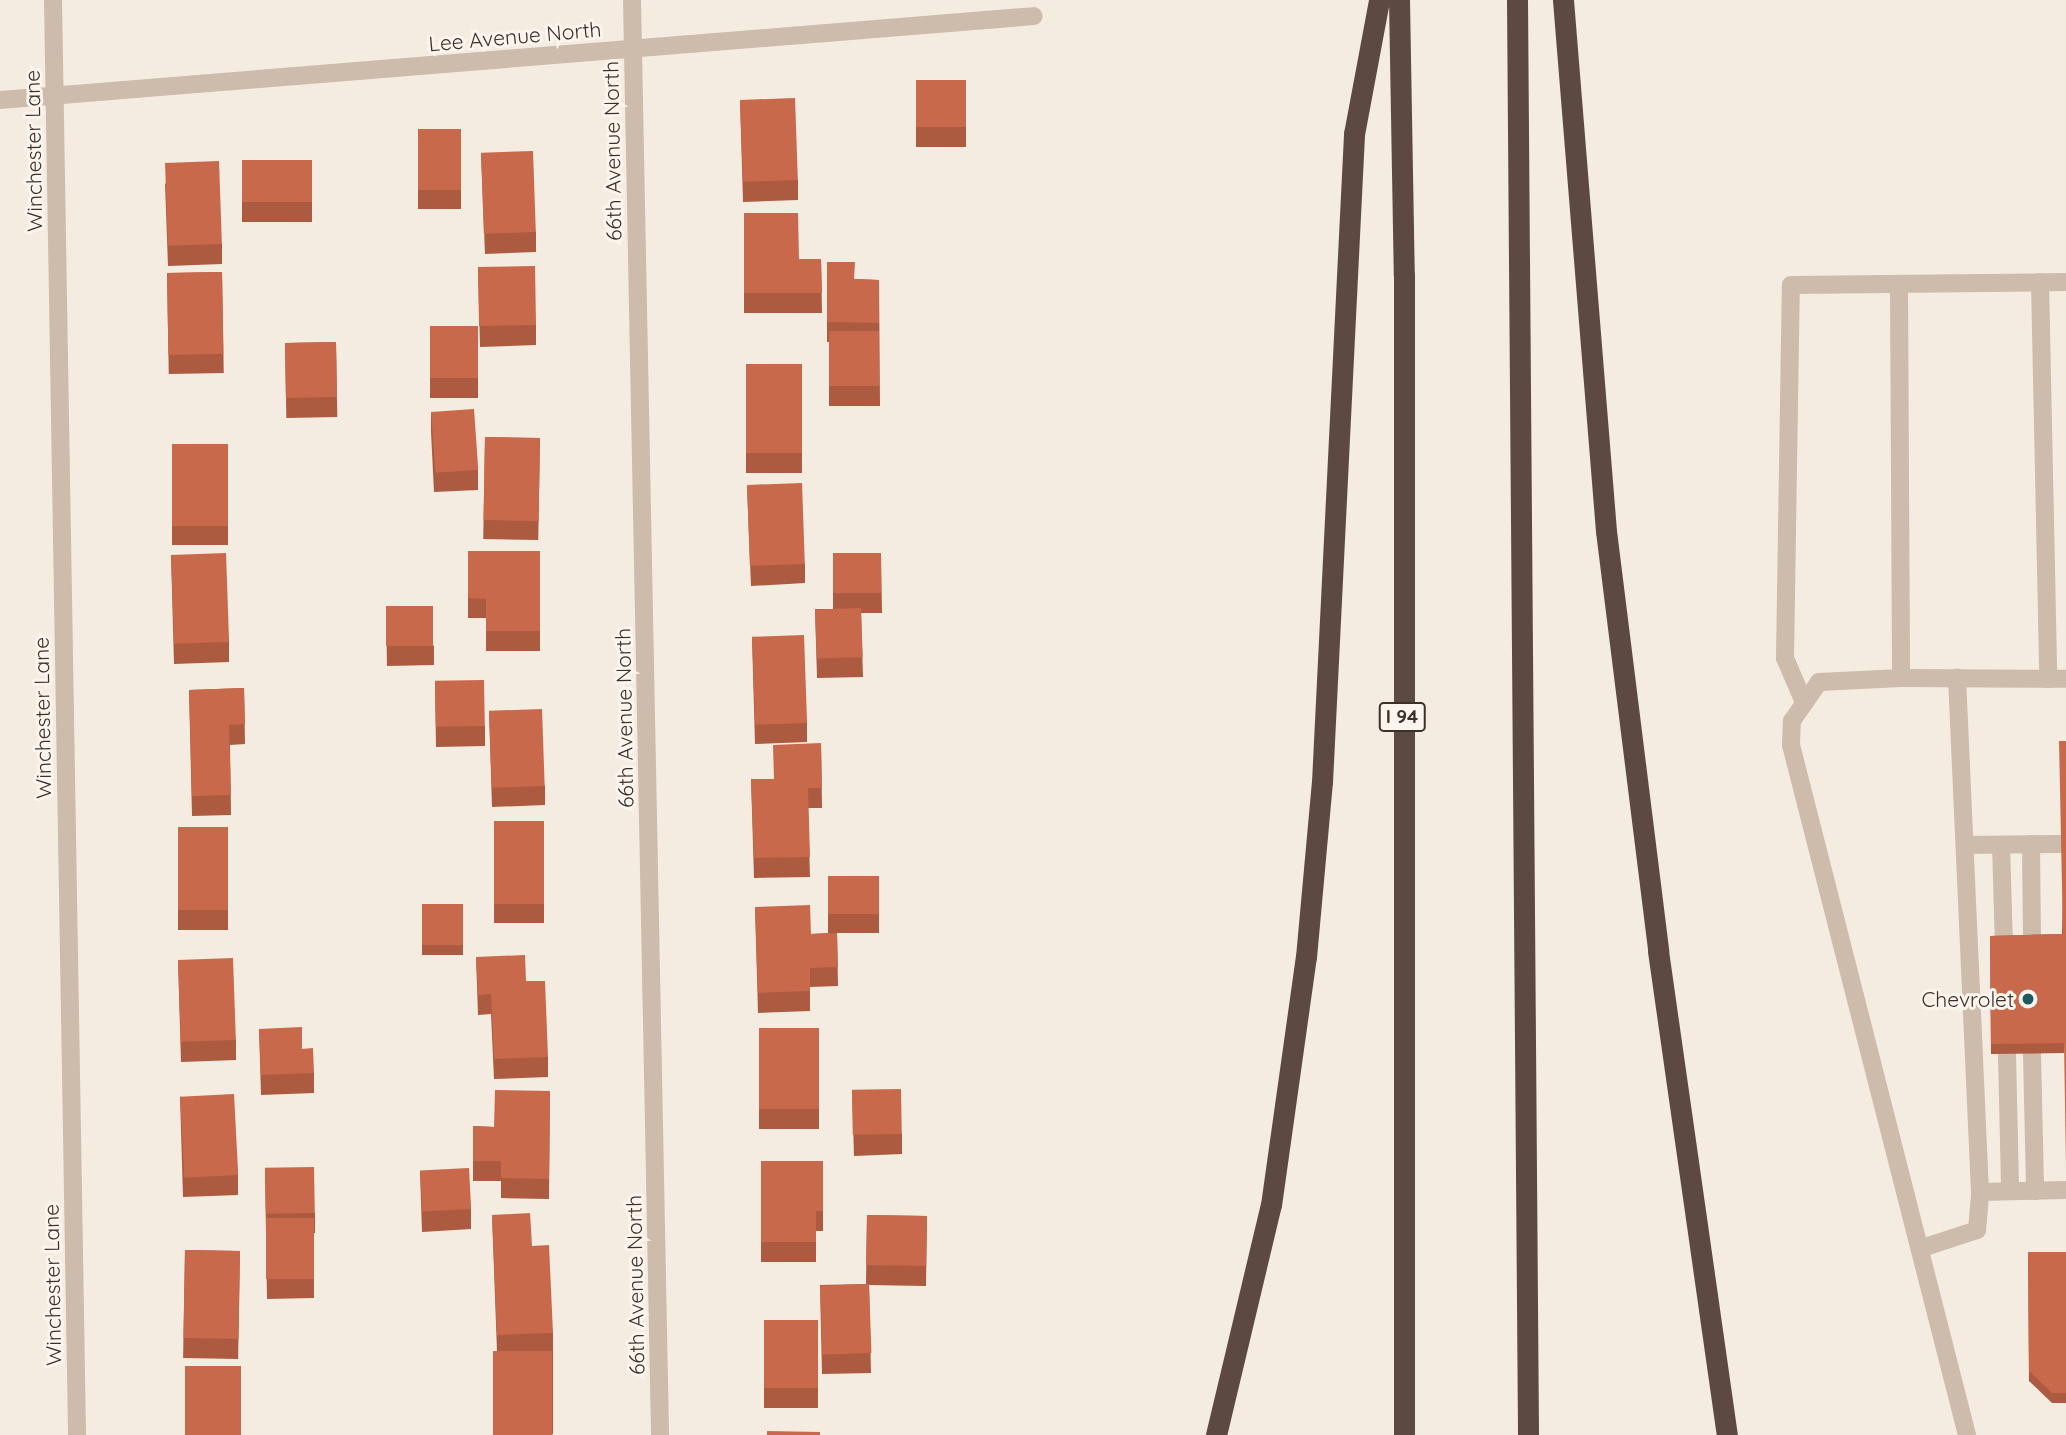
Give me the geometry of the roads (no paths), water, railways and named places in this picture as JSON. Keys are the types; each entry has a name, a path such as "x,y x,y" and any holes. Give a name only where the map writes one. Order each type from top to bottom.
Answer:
{"highway":[{"path":"1216,1435 1271,1205 1309,929 1322,782 1354,134 1379,0"},
{"name":"I 94","path":"1398,0 1404,275 1401,1158 1404,1435"},
{"path":"1517,0 1528,1435"},
{"path":"1563,0 1606,531 1658,951 1727,1435"}],"street":[{"name":"Winchester Lane","path":"53,0 77,1435"},
{"name":"66th Avenue North","path":"632,0 660,1435"},
{"name":"Lee Avenue North","path":"0,100 1034,16"},
{"path":"1967,1435 1922,1248 1791,745 1792,721 1803,700 1819,682 1900,678 2057,679 2040,282"},
{"path":"1803,700 1785,658 1791,285 2066,282"},
{"path":"1899,284 1900,678"},
{"path":"1922,1248 1977,1230 1980,1192 1957,678"},
{"path":"2031,844 2032,945"},
{"path":"1965,845 2061,844"},
{"path":"2001,845 2004,946"},
{"path":"2007,1054 2010,1191"},
{"path":"2032,1054 2035,1191"},
{"path":"1980,1192 2066,1190"}],"place":[{"name":"Chevrolet","path":"2028,999"}]}
